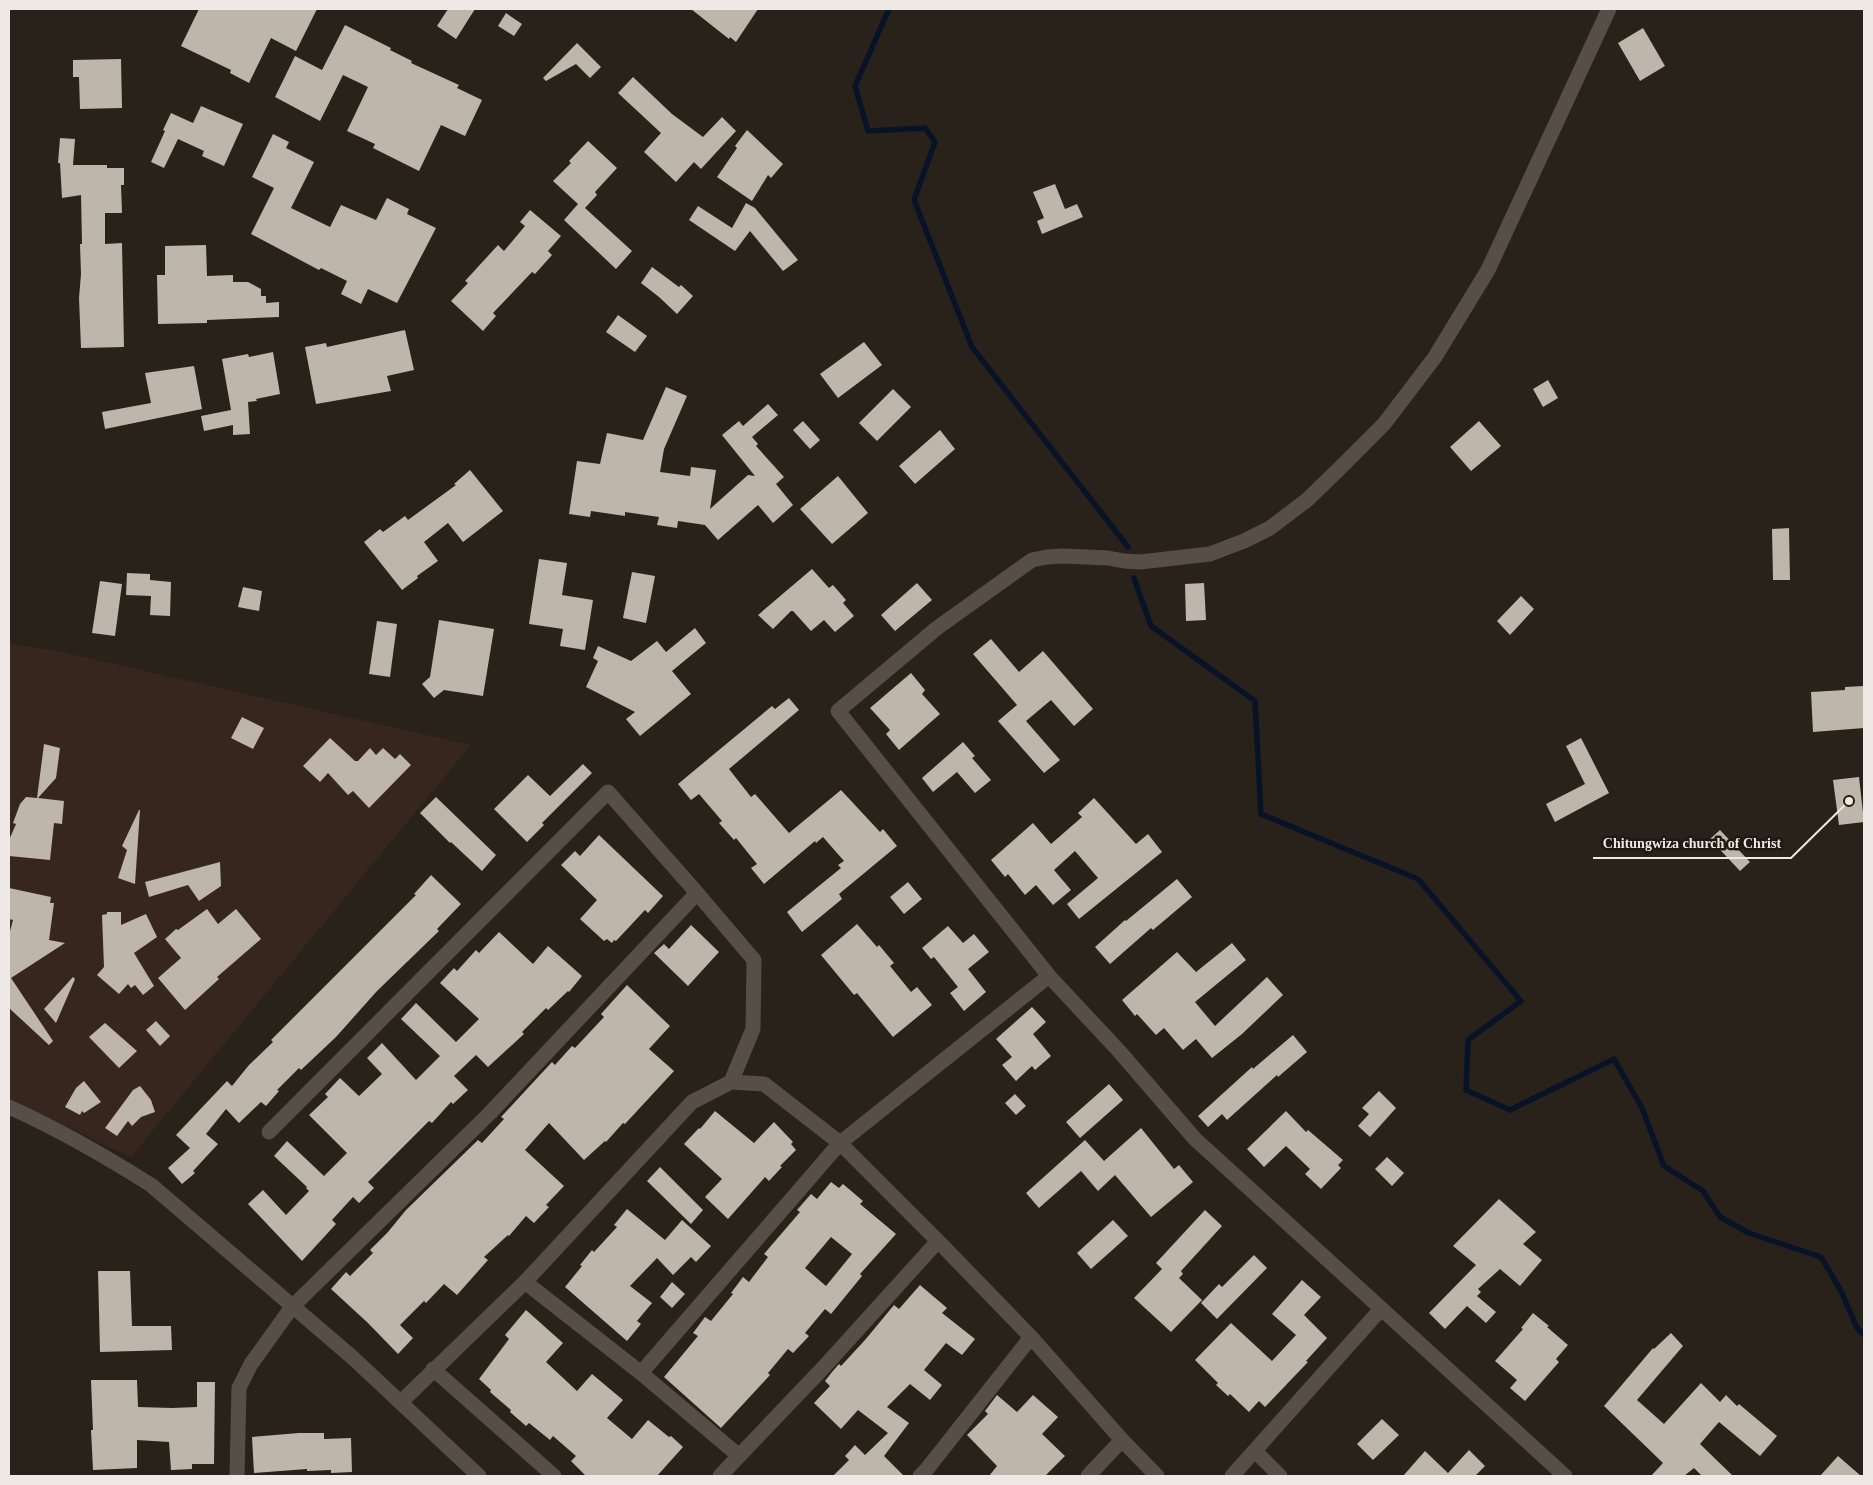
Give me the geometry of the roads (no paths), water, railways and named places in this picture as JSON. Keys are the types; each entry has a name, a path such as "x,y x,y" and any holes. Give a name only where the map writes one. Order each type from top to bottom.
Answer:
{"street":[{"path":"1565,1476 1195,1139 1119,1051 1049,976 838,711 937,628 1032,560 1063,556 1108,558 1140,562 1210,554 1244,541 1270,528 1307,500 1384,424 1435,358 1488,270 1609,9"},
{"path":"269,1132 608,792 698,893 754,960 753,1029 731,1082"},
{"path":"237,1476 239,1388 251,1364 292,1307 490,1113 698,893"},
{"path":"641,1373 840,1143 1049,976"},
{"path":"400,1402 525,1282 692,1102 731,1082 764,1084 840,1143 1031,1337 1122,1440 1157,1476"},
{"path":"9,1107 38,1120 151,1185 352,1357 479,1476"},
{"path":"720,1476 823,1368 938,1241"},
{"path":"525,1282 641,1373 738,1456"},
{"path":"1232,1476 1256,1452 1381,1309"},
{"path":"920,1476 1031,1337"},
{"path":"433,1369 554,1476"},
{"path":"1088,1476 1122,1440"},
{"path":"1256,1452 1280,1476"}],"waterway":[{"path":"889,9 855,86 868,131 925,128 935,142 914,200 972,347 1128,547"},
{"path":"1134,578 1151,626 1255,701 1261,814 1418,879 1521,1001 1468,1040 1466,1090 1510,1110 1614,1059 1642,1108 1664,1166 1703,1191 1720,1217 1749,1233 1821,1257 1841,1291 1857,1328 1864,1335"}],"place":[{"name":"Chitungwiza church of Christ","path":"1849,801"}]}
